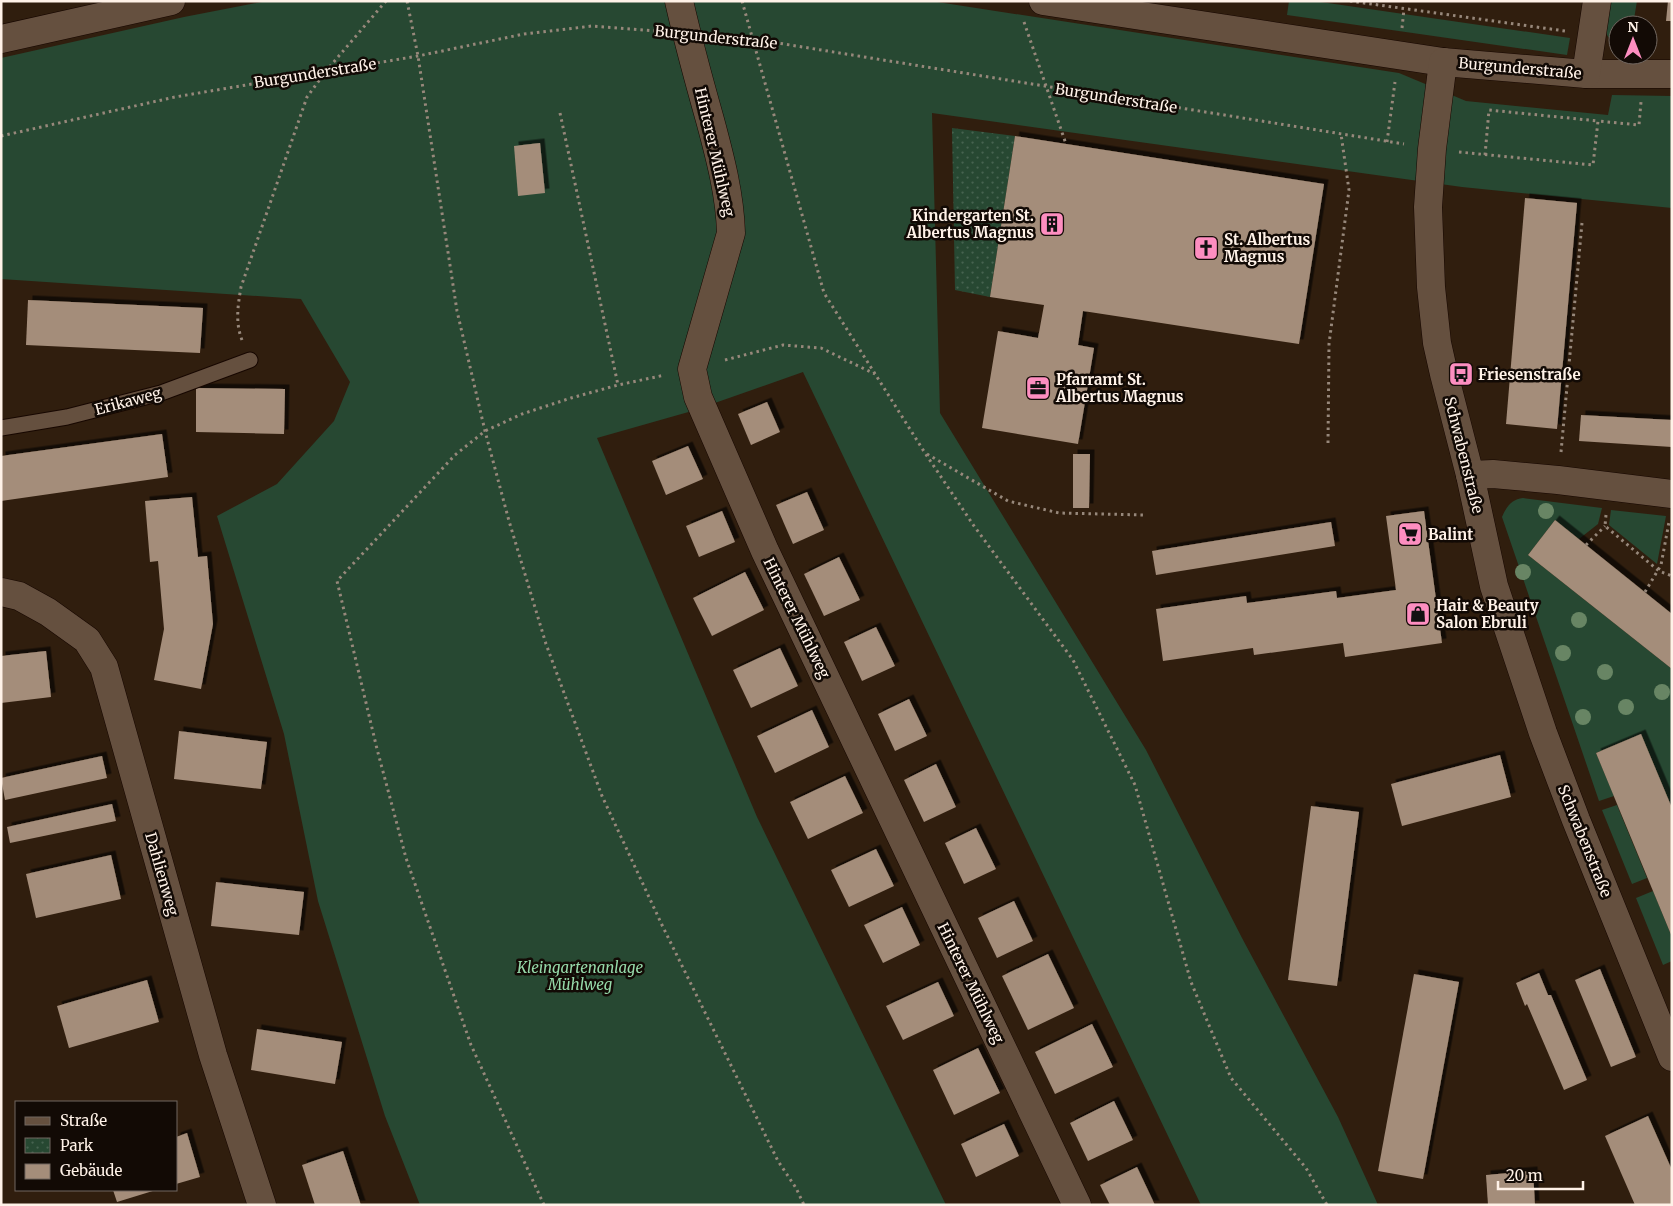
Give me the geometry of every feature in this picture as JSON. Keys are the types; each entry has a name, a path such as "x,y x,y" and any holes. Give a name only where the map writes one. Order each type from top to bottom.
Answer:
{"street":[{"name":"Hinterer Mühlweg","path":"679,1 717,146 731,210 731,233 692,369 698,397 765,551 1077,1205"},
{"path":"1586,74 1596,1"},
{"path":"1,38 168,2"},
{"name":"Burgunderstraße","path":"1033,10 1443,62 1586,74 1672,74"},
{"name":"Schwabenstraße","path":"1443,62 1432,149 1428,207 1431,287 1437,343 1470,475 1494,586 1543,733 1576,820 1672,1057"},
{"path":"1470,475 1493,474 1609,487 1671,506"},
{"name":"Dahlienweg","path":"1,592 19,596 48,612 87,640 104,667 213,1055 262,1205"}],"lane":[{"name":"Erikaweg","path":"1,428 67,417 161,393 250,360"}],"path":[{"path":"250,360 239,332 237,311 241,287 307,97 326,71 386,1"},
{"path":"407,1 418,56 457,311 485,431 509,521 546,644 602,796 666,934 778,1161 796,1188 804,1205"},
{"path":"742,1 824,293 925,453 974,526 1073,660 1135,785 1191,982 1231,1078 1306,1168 1326,1205"},
{"path":"1350,1 1574,32 1592,39"},
{"path":"1033,10 1046,86 1066,144"},
{"name":"Burgunderstraße","path":"1,136 175,97 418,56 524,34 592,26 753,39 1432,149 1593,166 1598,121"},
{"path":"1485,155 1489,110 1639,125 1644,74"},
{"path":"560,113 618,385"},
{"path":"1328,443 1330,344 1349,190 1341,134"},
{"path":"1558,480 1582,223"},
{"path":"544,1205 471,1045 406,858 377,749 337,581 455,455 485,431 522,414 618,385 692,369 783,345 821,348 877,375"},
{"path":"925,453 1008,501 1059,513 1145,515"},
{"path":"1586,545 1605,526 1609,487"},
{"path":"1645,592 1659,571 1671,506"},
{"path":"1605,526 1659,571 1672,576"}],"green space":[{"name":"Kleingartenanlage Mühlweg","path":"267,1 931,1 1399,73 1466,101 1608,115 1612,95 1672,96 1672,208 1462,187 932,113 940,413 1146,750 1242,938 1338,1117 1378,1205 1201,1205 803,372 692,411 597,438 757,817 946,1205 420,1205 385,1116 318,901 284,734 217,516 277,484 334,421 350,382 301,299 1,279 1,58 184,17"},
{"path":"1289,1 1314,1 1570,38 1567,55 1287,15"},
{"path":"1609,1 1637,1 1635,15 1608,15 1608,36 1605,26"},
{"path":"952,128 1015,136 990,297 955,290"},
{"path":"1523,498 1602,508 1598,524 1579,539 1555,520 1528,555 1672,669 1672,808 1641,734 1596,753 1614,796 1599,801 1502,517 1510,504"},
{"path":"1611,510 1666,516 1657,564 1609,525"},
{"path":"1617,805 1647,878 1632,884 1602,810"},
{"path":"1653,891 1672,937 1672,961 1663,965 1636,898"}],"building":[{"path":"1668,1 1672,1 1672,21 1666,21"},
{"path":"1015,136 1324,184 1299,344 1083,311 1078,345 1094,348 1078,444 982,428 998,331 1038,338 1044,305 990,297"},
{"path":"540,143 545,193 518,196 514,146"},
{"path":"1525,198 1577,203 1557,429 1506,424"},
{"path":"28,300 203,308 200,353 26,345"},
{"path":"196,388 285,389 284,434 196,432"},
{"path":"767,402 780,432 751,445 738,414"},
{"path":"1581,415 1672,420 1672,447 1579,441"},
{"path":"162,434 168,477 1,501 1,456"},
{"path":"688,446 703,479 666,495 652,461"},
{"path":"1073,454 1090,454 1089,508 1073,508"},
{"path":"807,492 824,530 793,544 776,505"},
{"path":"192,497 198,557 207,556 213,624 201,689 154,680 164,629 158,561 150,562 145,501"},
{"path":"722,511 735,542 699,557 686,526"},
{"path":"1424,511 1442,643 1345,657 1343,643 1254,655 1253,648 1163,661 1156,609 1246,596 1247,603 1336,591 1337,598 1396,590 1386,516"},
{"path":"1555,520 1672,614 1672,669 1528,555"},
{"path":"1331,522 1335,546 1156,575 1152,551"},
{"path":"839,557 860,600 824,616 804,574"},
{"path":"745,572 764,610 712,636 693,598"},
{"path":"876,627 895,666 862,681 844,642"},
{"path":"780,648 798,686 751,708 733,670"},
{"path":"46,651 51,697 1,703 1,656"},
{"path":"909,699 927,736 895,751 878,714"},
{"path":"812,710 829,747 775,773 757,736"},
{"path":"179,731 267,742 261,789 174,779"},
{"path":"1641,734 1672,808 1672,937 1596,753"},
{"path":"1500,755 1511,797 1402,826 1391,784"},
{"path":"102,756 107,778 5,800 1,778"},
{"path":"936,764 956,807 924,822 904,780"},
{"path":"845,776 863,813 808,839 790,802"},
{"path":"112,804 116,821 10,843 7,827"},
{"path":"1311,806 1359,812 1337,986 1288,980"},
{"path":"976,828 996,869 964,884 945,843"},
{"path":"876,849 894,886 849,907 831,870"},
{"path":"111,855 121,899 36,918 26,874"},
{"path":"216,882 304,892 299,935 211,926"},
{"path":"1014,901 1033,941 997,958 978,918"},
{"path":"902,907 920,945 883,963 864,925"},
{"path":"1048,954 1074,1008 1028,1030 1002,976"},
{"path":"1600,969 1636,1057 1611,1067 1575,980"},
{"path":"1539,973 1548,995 1551,995 1587,1080 1564,1090 1516,983"},
{"path":"1414,974 1459,982 1423,1179 1378,1171"},
{"path":"147,980 159,1022 69,1048 57,1006"},
{"path":"938,982 954,1016 903,1040 886,1006"},
{"path":"1092,1024 1113,1067 1055,1094 1035,1052"},
{"path":"257,1029 342,1042 335,1084 251,1070"},
{"path":"978,1048 1000,1093 954,1115 933,1070"},
{"path":"1114,1101 1133,1140 1088,1161 1070,1123"},
{"path":"1648,1116 1672,1170 1672,1205 1635,1205 1605,1136"},
{"path":"1004,1124 1019,1156 976,1177 961,1144"},
{"path":"187,1133 200,1177 178,1183 178,1136"},
{"path":"343,1151 361,1205 315,1205 302,1165"},
{"path":"1137,1167 1155,1205 1110,1205 1100,1185"},
{"path":"1533,1171 1535,1205 1488,1205 1486,1175"},
{"path":"113,1191 153,1191 117,1202"}],"place":[{"name":"Kindergarten St. Albertus Magnus","path":"1052,224"},
{"name":"St. Albertus Magnus","path":"1206,248"},
{"name":"Friesenstraße","path":"1461,374"},
{"name":"Pfarramt St. Albertus Magnus","path":"1038,388"},
{"name":"Balint","path":"1410,534"},
{"name":"Hair & Beauty Salon Ebruli","path":"1418,614"}]}
